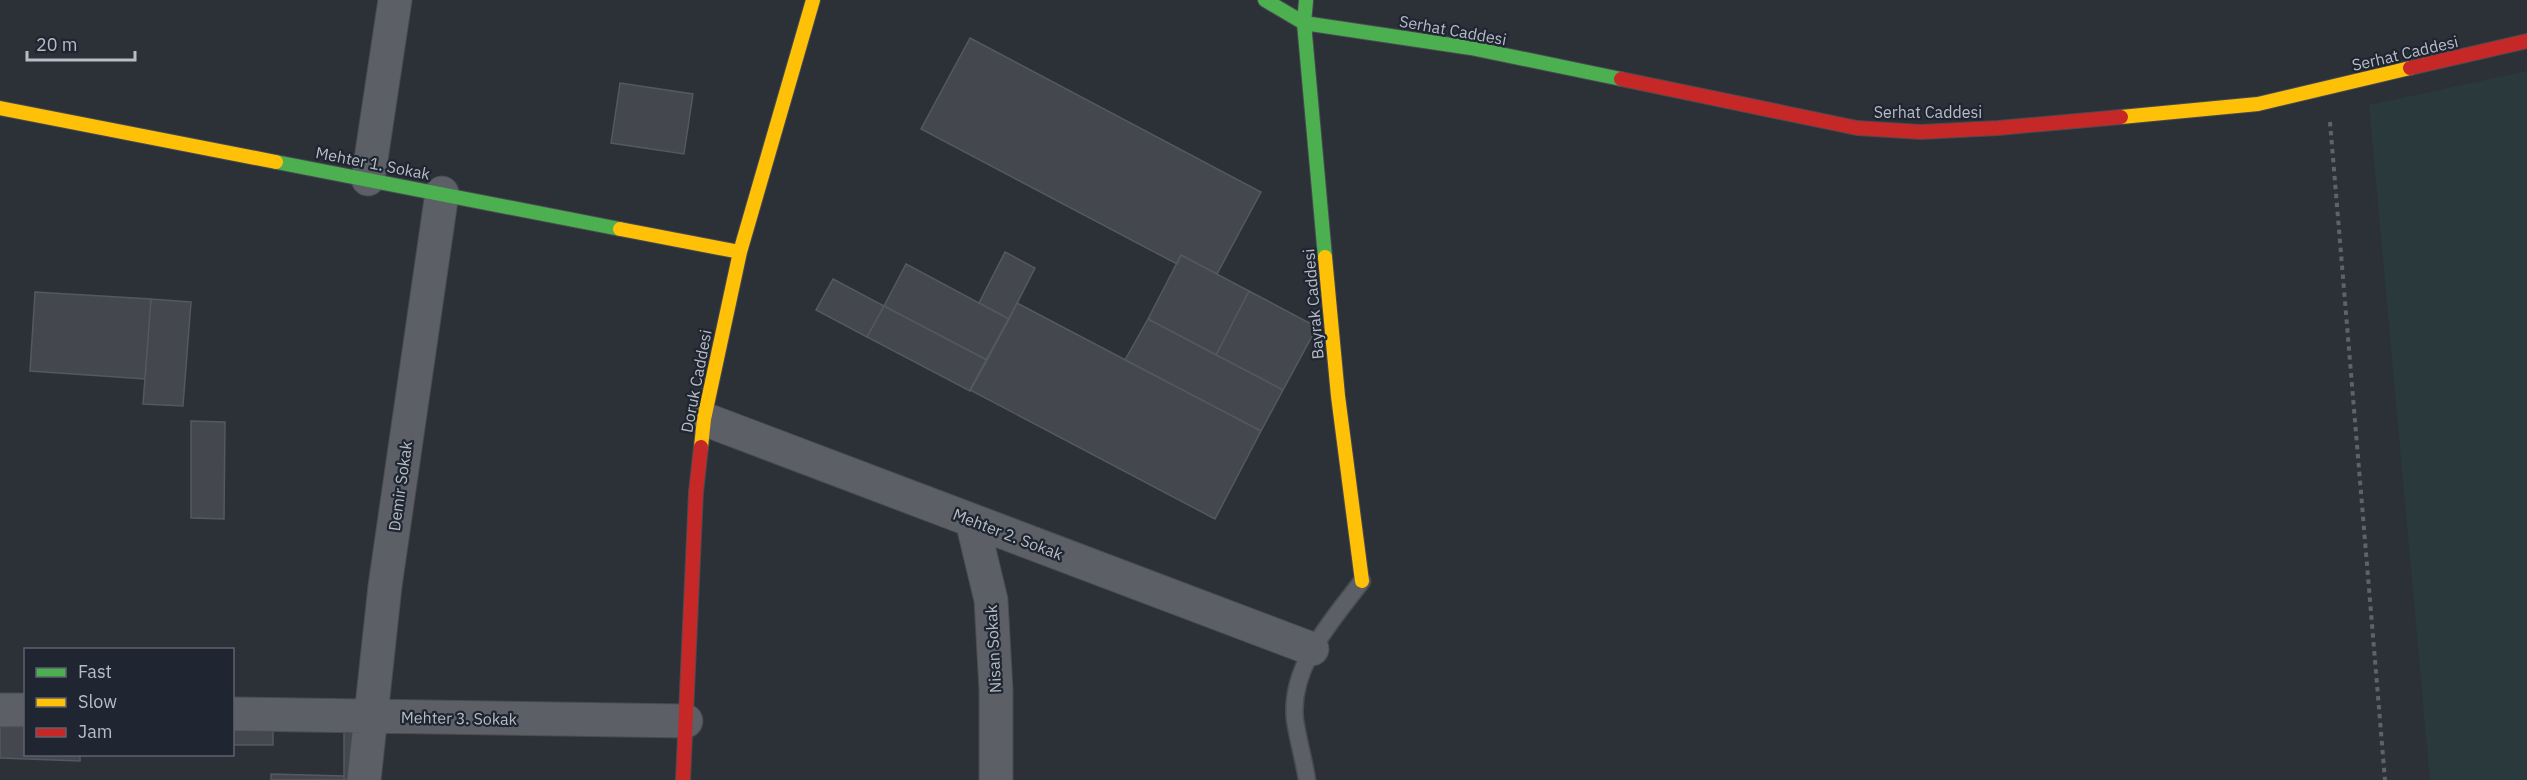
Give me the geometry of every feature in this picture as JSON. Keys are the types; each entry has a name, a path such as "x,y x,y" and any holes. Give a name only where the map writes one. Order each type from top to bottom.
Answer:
{"street":[{"path":"368,179 395,0"},
{"name":"Doruk Caddesi","path":"683,780 696,492 704,418 740,252 813,0"},
{"name":"Serhat Caddesi","path":"1265,0 1304,23 1471,48 1857,128 1921,132 1998,128 2258,105 2527,40"},
{"name":"Bayrak Caddesi","path":"1306,0 1304,23 1338,396 1362,581"},
{"name":"Mehter 1. Sokak","path":"0,108 740,252"},
{"name":"Demir Sokak","path":"364,780 385,586 442,193"},
{"name":"Mehter 2. Sokak","path":"704,418 1311,650"},
{"name":"Nisan Sokak","path":"972,520 991,600 996,690 996,780"},
{"path":"0,710 24,710"},
{"name":"Mehter 3. Sokak","path":"234,714 686,721"}],"lane":[{"path":"1307,780 1295,719 1297,690 1311,650 1362,581"}],"path":[{"path":"2328,88 2385,780"}],"shaded area":[{"path":"2527,71 2527,780 2430,780 2369,105"}],"building":[{"path":"970,38 1261,192 1217,274 1181,255 1177,264 921,129"},
{"path":"620,83 693,94 684,154 611,143"},
{"path":"1005,252 1035,268 1009,319 979,303"},
{"path":"1181,255 1249,291 1216,355 1148,319"},
{"path":"906,264 1009,319 987,360 884,306"},
{"path":"833,279 884,306 867,337 816,310"},
{"path":"1249,291 1317,327 1283,390 1216,355"},
{"path":"35,292 151,299 145,379 30,371"},
{"path":"151,299 191,302 183,406 143,404"},
{"path":"1017,303 1261,431 1215,519 970,390"},
{"path":"884,306 987,360 970,391 867,337"},
{"path":"1148,319 1283,390 1261,431 1125,360"},
{"path":"191,421 225,422 224,519 191,518"},
{"path":"0,711 24,713 24,756 80,756 80,761 0,758"},
{"path":"234,721 273,722 273,745 234,745"},
{"path":"344,725 370,725 369,780 344,780"},
{"path":"271,774 344,776 344,780 271,780"}],"traffic: fast":[{"path":"1265,0 1304,23 1471,48 1621,79"},
{"path":"1306,1 1304,23 1325,257"},
{"path":"276,162 620,229"}],"traffic: slow":[{"path":"701,447 704,419 740,252 813,0"},
{"path":"2121,117 2258,104 2410,68"},
{"path":"0,108 276,162"},
{"path":"620,229 740,252"},
{"path":"1325,257 1338,396 1362,581"}],"traffic: jam":[{"path":"2410,68 2527,41"},
{"path":"1621,79 1857,128 1921,132 2121,117"},
{"path":"683,780 696,492 701,447"}]}
